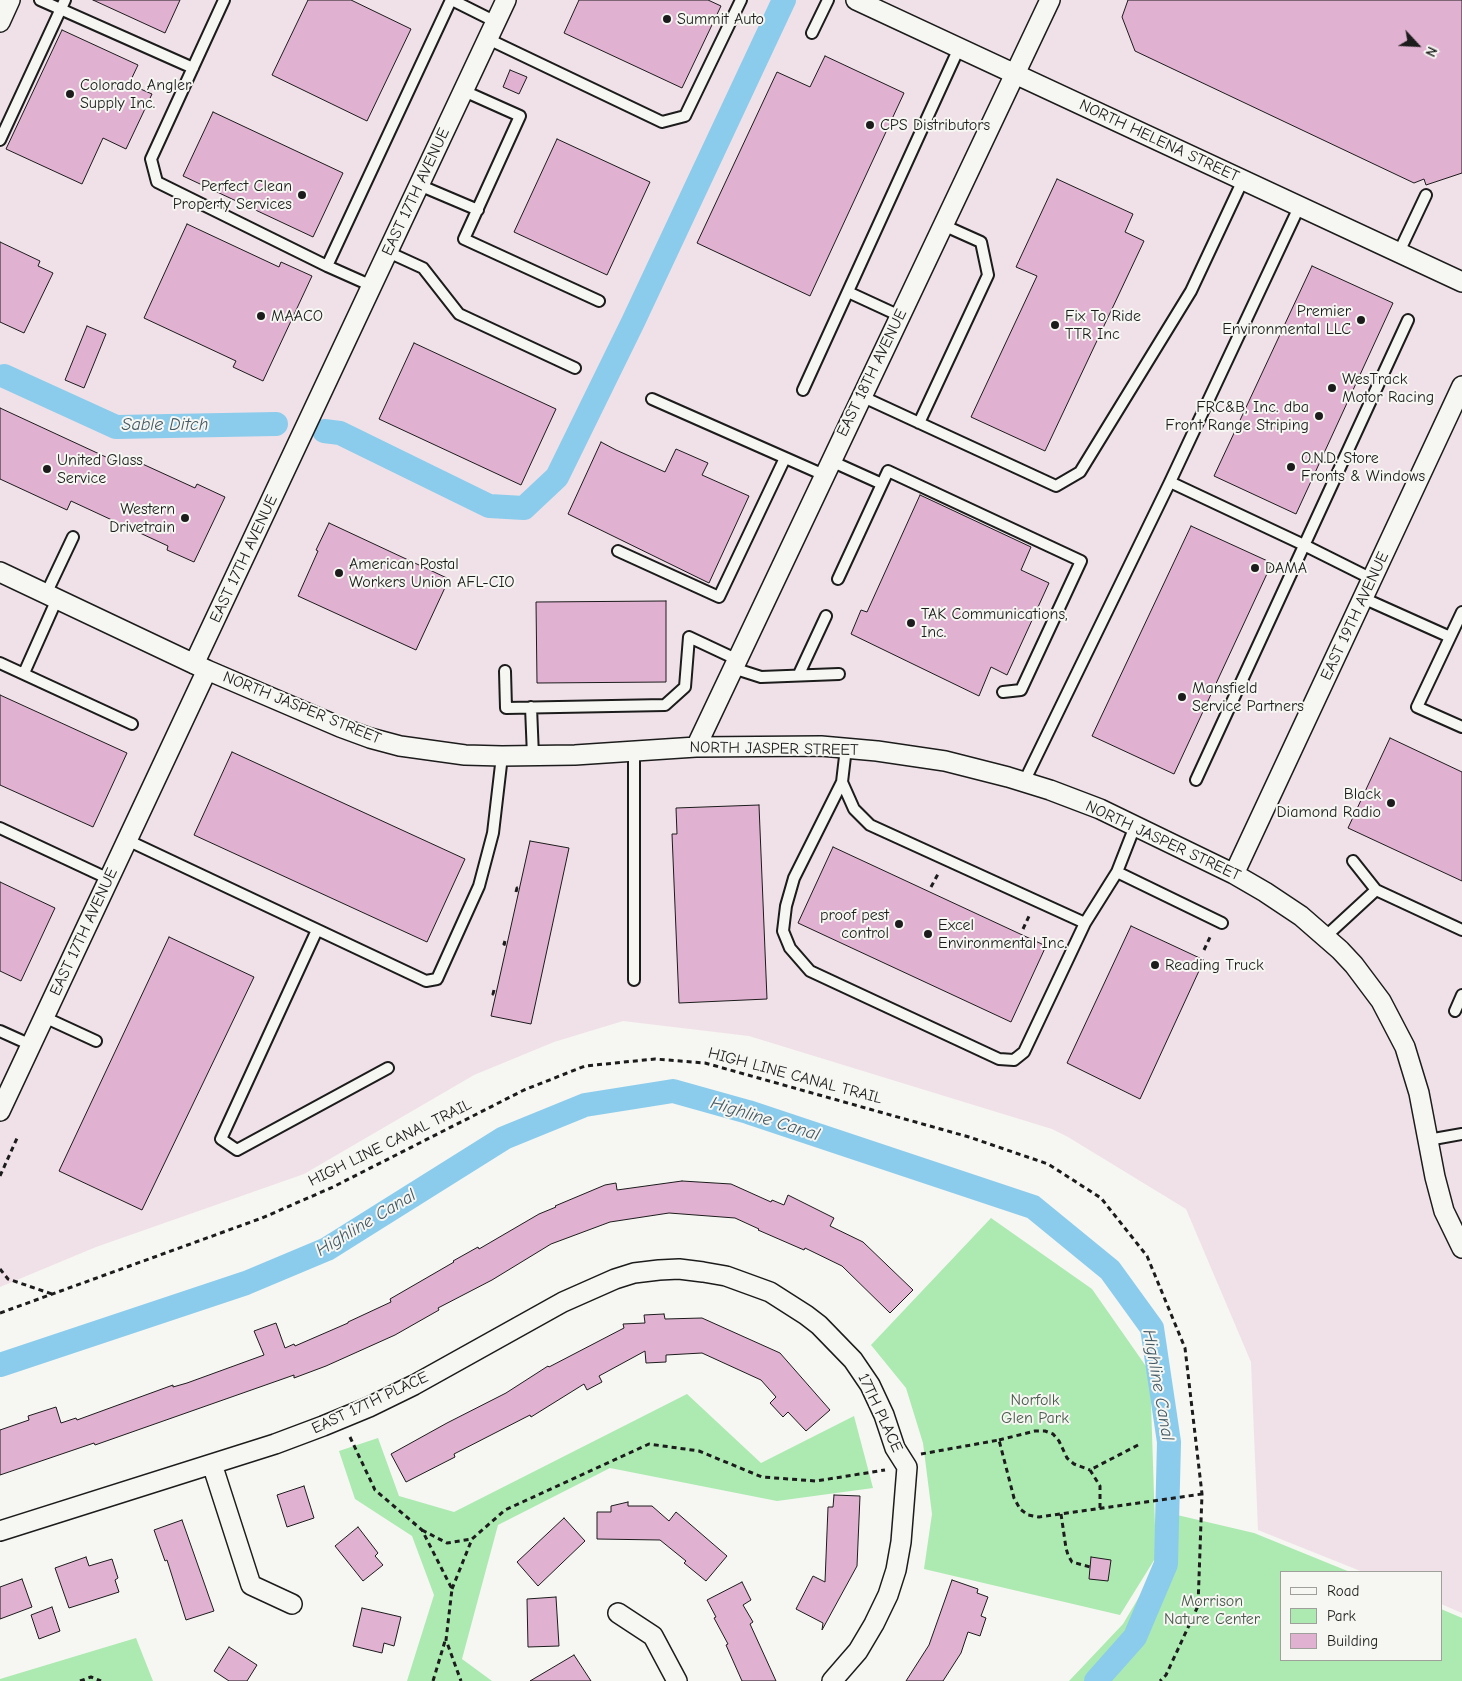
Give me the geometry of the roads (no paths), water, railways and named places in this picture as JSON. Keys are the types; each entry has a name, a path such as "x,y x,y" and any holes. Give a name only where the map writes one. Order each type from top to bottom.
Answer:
{"street":[{"path":"0,22 10,0"},
{"name":"EAST 17TH AVENUE","path":"0,1111 127,840 201,667 372,286 506,0"},
{"name":"NORTH HELENA STREET","path":"856,0 1462,282"},
{"name":"EAST 18TH AVENUE","path":"696,747 1050,0"},
{"name":"EAST 19TH AVENUE","path":"1234,874 1462,386"},
{"name":"NORTH JASPER STREET","path":"0,572 201,667 340,727 400,746 465,755 502,756 576,755 696,747 820,746 846,748 945,761 1024,782 1100,809 1234,874 1265,892 1301,916 1354,965 1381,1001 1405,1047 1419,1093 1435,1177 1444,1211 1462,1248"},
{"name":"EAST 17TH PLACE","path":"0,1532 275,1444 342,1418 414,1385 563,1302 615,1279 634,1273 679,1269 731,1278"},
{"name":"17TH PLACE","path":"731,1278 770,1292 806,1314 853,1360 870,1385 884,1415 895,1448 907,1467 901,1542 896,1570 888,1595 858,1651 832,1681"},
{"path":"212,1464 251,1584 292,1604"},
{"path":"618,1613 653,1636 677,1681"}],"lane":[{"path":"40,0 63,5 193,68"},
{"path":"224,0 151,159 157,182 327,266 372,286"},
{"path":"327,266 451,0 496,22"},
{"path":"488,39 662,122 685,116 741,0"},
{"path":"812,33 828,0"},
{"path":"0,140 63,5"},
{"path":"804,390 959,48"},
{"path":"464,91 520,116 464,239 599,301"},
{"path":"861,396 1056,486 1080,472 1191,291 1243,180"},
{"path":"419,185 478,210"},
{"path":"1399,252 1426,195"},
{"path":"1024,782 1170,482 1300,206"},
{"path":"919,423 988,275 982,242 943,224"},
{"path":"388,252 423,268 459,314 575,368"},
{"path":"848,292 900,316"},
{"path":"1196,780 1408,320"},
{"path":"652,399 785,458 882,484"},
{"path":"618,551 719,596 785,458"},
{"path":"838,578 888,470 1081,561 1021,690 1003,692"},
{"path":"1170,482 1372,579"},
{"path":"24,673 73,537"},
{"path":"1363,598 1450,637"},
{"path":"1462,612 1417,707 1462,727"},
{"path":"799,674 826,616"},
{"path":"505,671 506,708 665,705 685,687 689,637 760,677 799,674 839,674"},
{"path":"0,663 132,724"},
{"path":"531,707 533,756"},
{"path":"846,748 842,782 794,878 786,906 783,931 790,948 810,971 999,1059 1014,1060 1024,1052 1085,924 1117,872 1135,826"},
{"path":"634,751 634,980"},
{"path":"127,840 426,981 437,979 479,886 493,833 502,756"},
{"path":"842,782 854,809 870,825 1085,924"},
{"path":"0,828 109,878"},
{"path":"1353,861 1376,890 1462,930"},
{"path":"1117,872 1222,923"},
{"path":"1325,937 1376,890"},
{"path":"318,930 221,1139 237,1150 388,1068"},
{"path":"1455,1011 1462,996"},
{"path":"44,1017 96,1041"},
{"path":"0,1031 31,1045"},
{"path":"1428,1140 1462,1134"}],"waterway":[{"path":"324,431 340,433 489,506 524,508 557,477 633,322 784,0"},
{"name":"Sable Ditch","path":"4,376 116,427 276,424"},
{"name":"Highline Canal","path":"0,1365 246,1283 327,1249 504,1138 585,1105 673,1091 748,1112 1033,1207 1110,1270 1152,1328 1169,1442 1166,1564 1135,1637 1096,1681"}],"place":[{"name":"Summit Auto","path":"667,19"},
{"name":"Colorado Angler Supply Inc.","path":"70,94"},
{"name":"CPS Distributors","path":"870,125"},
{"name":"Perfect Clean Property Services","path":"302,195"},
{"name":"MAACO","path":"261,316"},
{"name":"Premier Environmental LLC","path":"1361,320"},
{"name":"Fix To Ride TTR Inc","path":"1055,325"},
{"name":"WesTrack Motor Racing","path":"1332,388"},
{"name":"FRC&B, Inc. dba Front Range Striping","path":"1319,416"},
{"name":"O.N.D. Store Fronts & Windows","path":"1291,467"},
{"name":"United Glass Service","path":"47,469"},
{"name":"Western Drivetrain","path":"185,518"},
{"name":"DAMA","path":"1255,568"},
{"name":"American Postal Workers Union AFL-CIO","path":"339,573"},
{"name":"TAK Communications, Inc.","path":"911,623"},
{"name":"Mansfield Service Partners","path":"1182,697"},
{"name":"Black Diamond Radio","path":"1391,803"},
{"name":"proof pest control","path":"899,924"},
{"name":"Excel Environmental Inc.","path":"928,934"},
{"name":"Reading Truck","path":"1155,965"}],"park label":[{"name":"Norfolk Glen Park","path":"1035,1409"},
{"name":"Morrison Nature Center","path":"1212,1610"}]}
